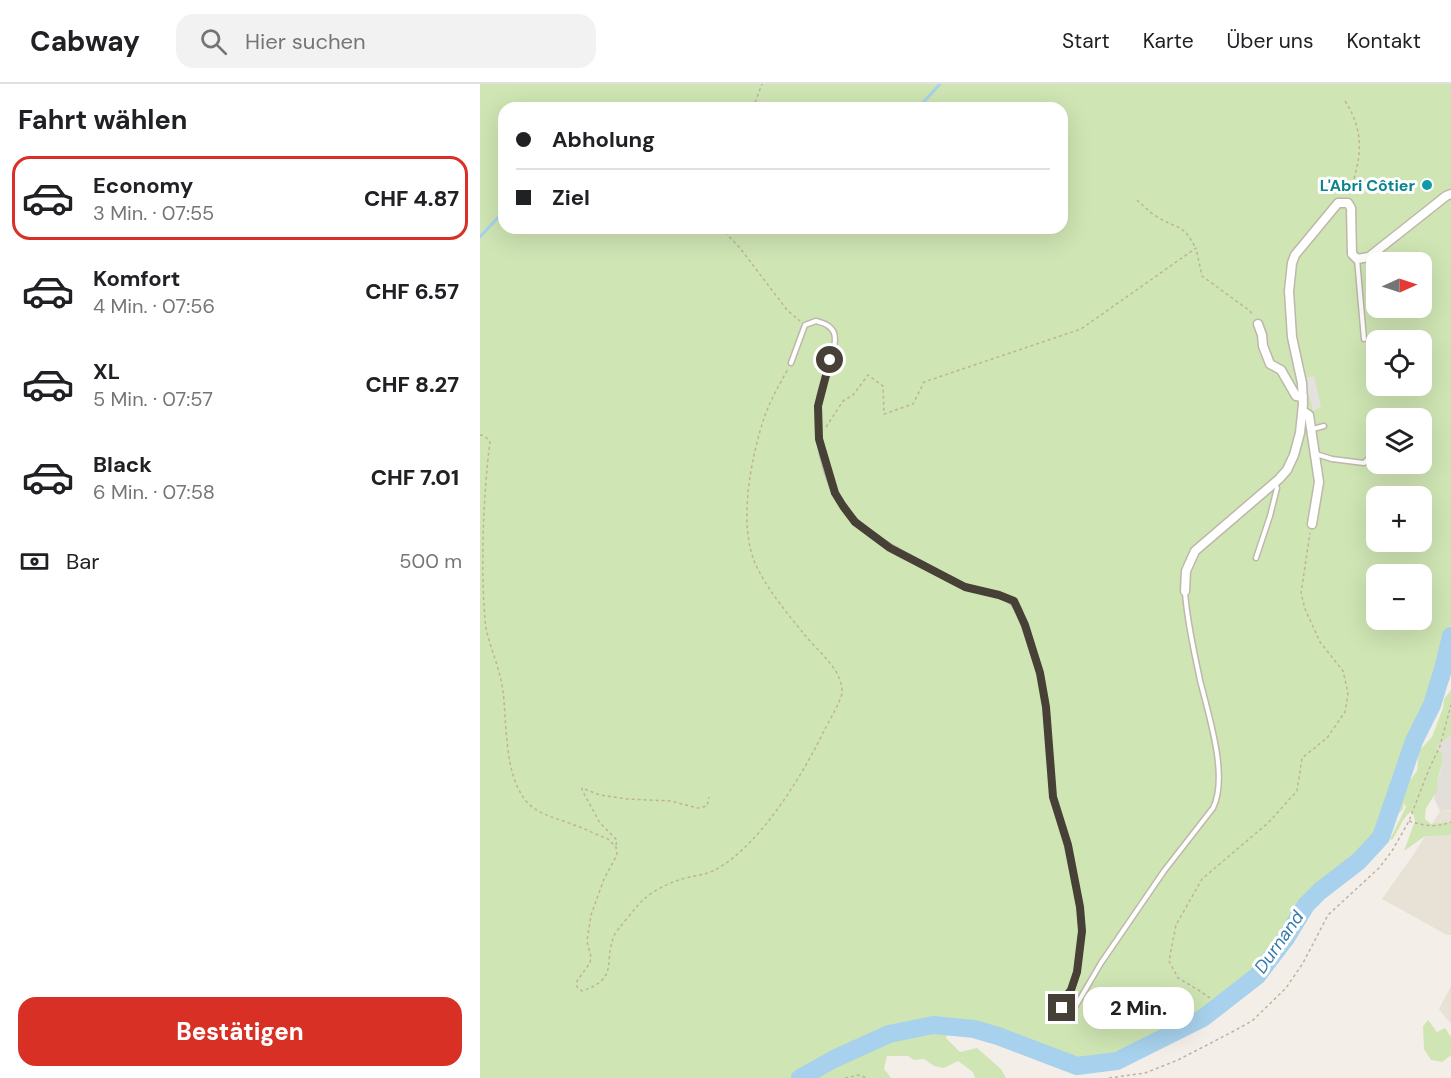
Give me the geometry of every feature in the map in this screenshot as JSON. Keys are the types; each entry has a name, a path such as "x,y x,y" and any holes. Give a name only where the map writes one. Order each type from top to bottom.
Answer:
{"street":[{"path":"1185,591 1186,571 1195,551 1275,483 1291,462 1300,433 1303,411 1303,397 1292,337 1289,291 1295,255 1338,203 1346,203 1352,208 1352,254 1357,259 1369,257 1451,194"},
{"path":"1258,324 1270,364 1281,370 1294,393 1303,397"},
{"path":"1303,411 1309,415 1319,482 1312,524"}],"lane":[{"path":"1357,259 1364,339"},
{"path":"791,363 805,325 816,321 826,325 834,334 834,344 819,399 819,439 835,493 855,522 890,548 965,587 1014,601 1019,610 1040,673 1046,707 1053,797 1068,845 1080,907 1082,931 1077,972 1071,990 1064,999 1062,1008 1065,1013 1070,1014 1074,1009 1101,963 1217,799 1217,761 1191,636 1185,591"},
{"path":"1312,429 1324,426"},
{"path":"1316,453 1332,459 1364,463 1366,461"},
{"path":"1256,558 1270,516 1277,488 1275,483"}],"path":[{"path":"755,102 762,84"},
{"path":"1345,101 1356,123 1360,148 1359,162 1346,203"},
{"path":"1137,200 1161,220 1181,227 1187,232 1196,248 1202,276 1250,311 1258,324"},
{"path":"726,234 787,309 805,325"},
{"path":"819,439 843,401 853,395 868,375 883,386 884,414 913,404 924,382 1081,328 1196,248"},
{"path":"709,797 707,806 698,808 671,801 610,797 582,788 600,823 617,840 617,855 604,879 587,930 586,941 591,957 590,963 577,981 577,987 582,991 604,978 610,968 610,950 616,930 640,903 675,881 712,871 724,865 750,842 796,783 815,752 842,694 842,684 832,665 805,635 767,584 755,562 749,543 748,486 756,450 764,418 791,363"},
{"path":"480,435 485,436 490,442 482,547 483,605 486,630 502,687 508,753 516,782 524,798 534,809 608,839 616,847"},
{"path":"1210,998 1178,978 1169,961 1176,925 1202,879 1269,823 1297,791 1302,758 1327,738 1345,712 1348,693 1343,671 1320,642 1305,609 1301,593 1312,524"},
{"path":"1109,1078 1146,1073 1178,1060 1252,1021 1286,988 1328,915 1378,868 1392,851 1409,821 1440,746 1451,705"},
{"path":"1409,821 1426,827 1441,826 1451,822"},
{"path":"845,1078 859,1075 867,1078"}],"shaded area":[{"path":"1314,376 1321,407 1313,411 1305,378"},
{"path":"1451,735 1451,810 1440,811 1434,798 1443,759 1442,753 1437,749 1438,745"},
{"path":"1440,811 1451,811 1451,935 1447,935 1382,899 1414,854"},
{"path":"1451,986 1451,1024 1439,1009"}],"green space":[{"path":"480,84 1451,84 1451,670 1450,679 1415,746 1407,784 1417,771 1419,751 1432,737 1444,699 1451,690 1451,735 1438,745 1437,749 1442,753 1443,759 1437,791 1426,808 1425,819 1431,824 1451,822 1451,835 1425,836 1404,851 1415,821 1413,813 1410,812 1407,815 1392,840 1390,839 1406,807 1404,803 1403,809 1310,905 1260,981 1115,1066 1064,1063 985,1034 949,1028 946,1038 960,1052 977,1048 1001,1069 1006,1078 975,1078 973,1072 958,1061 944,1068 934,1066 924,1059 914,1060 908,1056 887,1056 884,1069 891,1078 480,1078"},
{"path":"1428,1020 1437,1032 1445,1028 1451,1037 1451,1055 1442,1062 1431,1060 1424,1049 1423,1026"}],"waterway":[{"path":"924,102 940,84"},
{"path":"480,237 498,218"},
{"name":"Durnand","path":"800,1078 834,1059 889,1034 933,1025 974,1029 1077,1066 1117,1061 1203,1018 1257,976 1286,938 1306,905 1320,891 1359,861 1381,837 1414,741 1432,705 1451,636"}],"place":[{"name":"L'Abri Côtier","path":"1427,185"}],"route":[{"path":"830,360 818,406 819,439 835,493 843,506 855,522 890,548 965,587 1014,601 1025,625 1040,673 1046,707 1053,797 1068,845 1080,907 1082,931 1077,972 1062,1008"}]}
